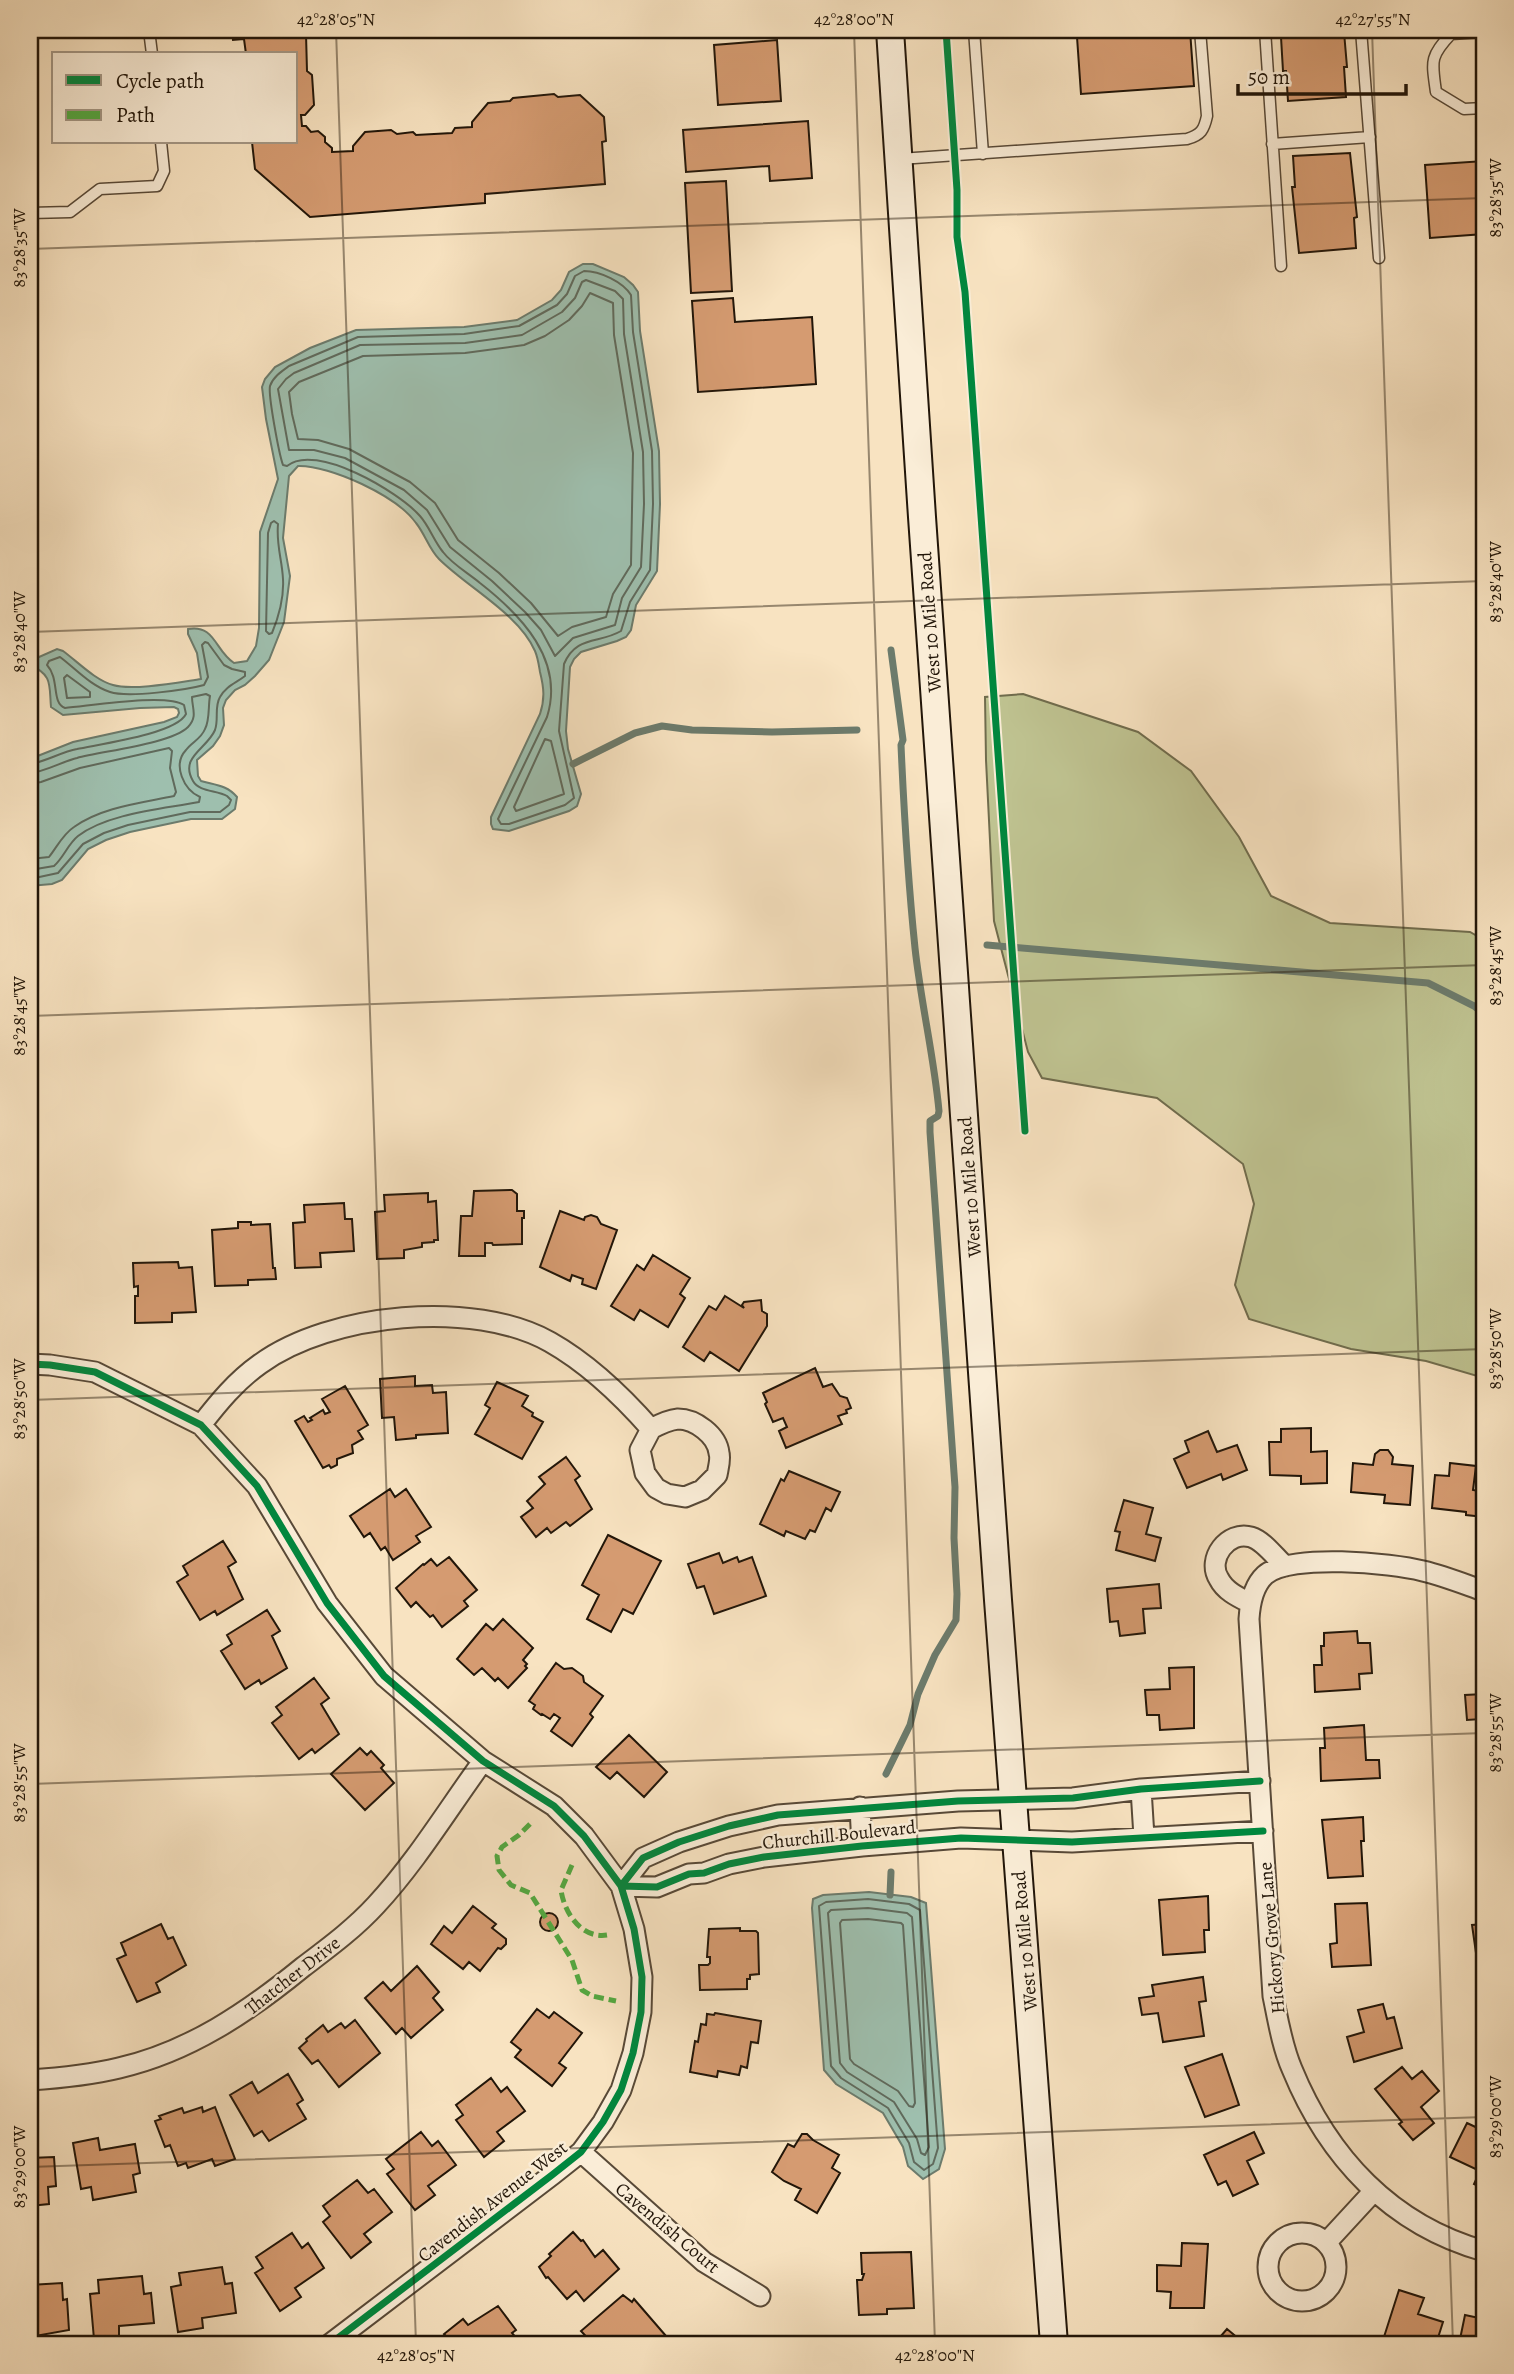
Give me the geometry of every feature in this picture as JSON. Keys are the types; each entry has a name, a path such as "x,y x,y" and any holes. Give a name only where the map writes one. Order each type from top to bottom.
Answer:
{"main road":[{"name":"West 10 Mile Road","path":"890,30 926,586 1054,2344"}],"street":[{"path":"30,1364 95,1373 201,1425 218,1402 261,1363 331,1330 370,1322 436,1317 479,1318 514,1326 550,1342 584,1364 624,1399 651,1429"},
{"path":"680,1419 694,1423 708,1432 720,1452 717,1475 702,1490 685,1497 667,1494 656,1488 645,1473 640,1450 651,1429 666,1421 680,1419"},
{"name":"Cavendish Avenue West","path":"201,1425 257,1486 327,1603 384,1676 483,1761 554,1806 584,1836 621,1886 634,1929 642,1977 640,2012 633,2053 621,2090 603,2122 580,2152 330,2344"},
{"path":"1285,1566 1258,1540 1240,1535 1231,1538 1223,1546 1216,1558 1215,1569 1217,1578 1237,1597 1250,1603 1264,1576 1285,1566 1318,1562 1390,1564 1424,1571 1484,1591"},
{"name":"Hickory Grove Lane","path":"1250,1603 1273,1996 1291,2067 1313,2114 1341,2155 1373,2192 1420,2224 1484,2251"},
{"name":"Thatcher Drive","path":"30,2080 76,2076 120,2068 163,2055 200,2039 234,2019 341,1938 375,1906 404,1871 483,1761"},
{"name":"Churchill Boulevard","path":"621,1886 643,1858 679,1842 729,1826 778,1815 860,1807 1073,1798 1142,1788 1259,1781"},
{"path":"1142,1788 1144,1837"},
{"name":"Churchill Boulevard","path":"860,1807 862,1846"},
{"name":"Churchill Boulevard","path":"621,1886 657,1887 689,1874 704,1873 752,1860 862,1846 961,1838 1072,1842 1264,1831"},
{"name":"Cavendish Court","path":"580,2152 704,2262 760,2297"},
{"path":"1326,2243 1373,2192"}],"lane":[{"path":"149,30 152,52"},
{"path":"974,30 983,154"},
{"path":"900,159 1187,139 1199,135 1204,129 1207,116 1200,30"},
{"path":"1265,30 1281,266"},
{"path":"1361,30 1379,258"},
{"path":"1484,32 1451,34 1438,48 1432,62 1436,92 1464,109 1484,108"},
{"path":"1272,144 1370,136"},
{"path":"30,213 70,212 100,189 157,186 164,171 160,144"}],"green space":[{"path":"1023,694 1138,732 1191,771 1239,837 1271,896 1330,923 1470,932 1484,940 1484,1378 1426,1361 1351,1349 1249,1319 1235,1285 1254,1204 1243,1164 1157,1098 1042,1078 1028,1052 994,921 986,760 985,697"}],"water":[{"path":"583,264 593,264 624,277 638,292 640,331 659,451 660,504 657,571 636,605 631,630 626,637 617,641 581,652 570,667 566,731 568,749 581,794 577,806 509,831 493,829 491,817 542,709 543,688 535,651 505,613 439,559 407,513 379,493 344,476 298,466 289,476 283,538 290,576 284,622 269,660 255,676 226,700 223,708 224,725 220,736 197,760 201,781 221,786 233,793 237,797 235,809 222,819 191,819 106,840 88,849 62,880 30,886 30,759 73,742 164,722 177,717 179,713 174,707 63,715 51,707 50,687 46,677 30,665 30,661 57,649 106,683 122,687 144,687 201,679 197,653 188,629 209,634 234,663 247,661 256,646 259,628 260,532 278,479 262,387 275,367 310,348 356,330 464,327 517,320 552,300 561,290 569,272"},
{"path":"869,1892 911,1897 926,1903 945,2149 939,2169 923,2179 908,2166 903,2147 883,2113 836,2084 824,2070 813,1899 823,1895"}],"building":[{"path":"232,30 309,30 306,34 307,71 312,75 314,105 305,115 301,115 302,126 306,126 311,132 318,131 325,137 325,142 332,148 332,152 353,151 353,146 365,132 391,130 397,134 413,132 416,135 452,133 455,128 472,127 472,122 488,103 554,94 558,97 580,95 604,117 606,141 602,142 605,184 485,194 485,203 310,217 255,169 252,144 298,144 298,52 246,52 244,39 233,40"},
{"path":"1135,30 1190,30 1194,86 1081,94 1077,37"},
{"path":"1283,30 1344,32 1346,97 1288,101 1286,71 1283,71"},
{"path":"777,40 781,101 718,105 714,45"},
{"path":"808,121 812,178 770,181 769,166 686,172 683,130"},
{"path":"1350,153 1357,217 1354,218 1356,248 1299,253 1292,187 1295,187 1293,156"},
{"path":"1484,161 1484,234 1430,238 1425,165"},
{"path":"726,181 732,291 691,293 685,183"},
{"path":"733,298 735,322 812,317 816,384 698,392 692,301"},
{"path":"512,1190 517,1194 517,1211 524,1211 522,1244 485,1243 485,1256 459,1256 461,1216 472,1216 474,1191"},
{"path":"428,1193 428,1202 436,1201 438,1240 422,1243 422,1247 404,1250 404,1258 377,1259 375,1212 385,1211 384,1195"},
{"path":"344,1203 345,1219 352,1219 354,1251 320,1253 321,1267 295,1268 293,1223 305,1222 304,1205"},
{"path":"560,1211 584,1220 591,1215 597,1217 601,1224 617,1230 596,1289 582,1284 583,1279 572,1275 570,1281 540,1267"},
{"path":"238,1222 251,1222 251,1225 270,1224 276,1279 248,1280 248,1285 215,1286 212,1230 238,1228"},
{"path":"653,1255 690,1278 680,1294 685,1298 668,1327 640,1310 634,1320 611,1306 637,1265 644,1270"},
{"path":"178,1262 179,1268 192,1267 196,1312 172,1313 172,1322 135,1323 135,1296 138,1296 138,1286 134,1287 133,1263"},
{"path":"725,1296 744,1308 744,1302 761,1300 762,1311 767,1314 767,1326 739,1371 710,1352 704,1361 683,1347 709,1306 716,1310"},
{"path":"815,1368 823,1387 832,1384 840,1396 847,1398 851,1408 846,1410 847,1413 838,1416 842,1424 786,1448 779,1431 787,1427 783,1418 773,1422 763,1393"},
{"path":"415,1376 415,1386 432,1385 433,1393 446,1392 448,1433 416,1435 416,1438 396,1440 394,1417 382,1418 380,1379"},
{"path":"497,1382 528,1396 522,1406 543,1422 522,1459 475,1434 490,1408 485,1405"},
{"path":"345,1386 368,1425 358,1431 363,1439 352,1445 353,1453 337,1459 337,1465 331,1468 329,1465 323,1468 295,1421 304,1416 308,1422 323,1410 325,1414 330,1412 322,1399"},
{"path":"1311,1428 1311,1452 1327,1451 1327,1483 1301,1484 1301,1476 1270,1475 1269,1442 1281,1442 1281,1429"},
{"path":"1208,1431 1217,1452 1237,1445 1247,1470 1223,1480 1221,1474 1187,1488 1174,1459 1189,1452 1185,1441"},
{"path":"1380,1450 1388,1450 1393,1457 1392,1464 1413,1466 1410,1505 1384,1503 1385,1495 1351,1492 1353,1463 1373,1465 1375,1454"},
{"path":"566,1457 580,1476 575,1480 592,1509 570,1526 566,1522 551,1533 547,1528 536,1537 521,1517 533,1508 527,1501 545,1484 539,1477"},
{"path":"1450,1463 1476,1466 1473,1490 1484,1492 1484,1517 1432,1508 1435,1475 1449,1476"},
{"path":"789,1471 840,1492 831,1511 826,1508 815,1532 810,1530 805,1539 786,1531 784,1536 760,1524 781,1479 784,1481"},
{"path":"390,1489 395,1497 406,1489 431,1527 416,1536 420,1542 393,1560 385,1547 381,1550 370,1533 364,1537 350,1516"},
{"path":"1124,1500 1153,1508 1146,1534 1161,1538 1155,1561 1116,1550 1120,1532 1115,1531"},
{"path":"608,1535 661,1561 633,1614 623,1609 611,1632 587,1619 599,1595 582,1585"},
{"path":"223,1541 236,1562 228,1567 243,1599 217,1615 215,1611 200,1620 177,1582 188,1575 183,1566"},
{"path":"719,1553 723,1563 737,1557 739,1562 752,1557 766,1596 714,1614 704,1586 697,1588 688,1564"},
{"path":"449,1557 477,1590 464,1601 468,1606 442,1627 433,1615 430,1617 416,1602 411,1607 396,1588 431,1559 437,1566"},
{"path":"1159,1584 1161,1608 1143,1609 1145,1633 1120,1636 1118,1621 1110,1622 1107,1589"},
{"path":"267,1610 280,1631 272,1636 287,1668 261,1684 259,1680 245,1689 221,1651 232,1644 227,1635"},
{"path":"503,1619 533,1648 523,1660 527,1668 508,1688 498,1678 495,1681 482,1668 474,1675 457,1659 486,1624 493,1630"},
{"path":"1357,1631 1358,1643 1370,1643 1372,1673 1359,1674 1360,1689 1315,1692 1314,1665 1322,1665 1321,1646 1324,1646 1324,1633"},
{"path":"556,1663 564,1669 572,1668 583,1676 584,1682 603,1696 590,1714 593,1717 572,1746 551,1731 560,1718 554,1714 550,1719 541,1715 533,1709 535,1705 529,1701"},
{"path":"1194,1667 1194,1728 1160,1730 1159,1715 1147,1715 1145,1690 1170,1689 1169,1668"},
{"path":"314,1678 329,1698 321,1704 339,1734 315,1753 312,1749 299,1759 272,1723 282,1715 276,1707"},
{"path":"1484,1694 1482,1736 1481,1719 1467,1720 1465,1695"},
{"path":"1364,1725 1366,1760 1379,1760 1380,1778 1321,1781 1320,1748 1325,1748 1324,1728"},
{"path":"629,1735 667,1772 644,1797 617,1772 610,1779 596,1767"},
{"path":"360,1748 367,1755 371,1751 384,1765 381,1768 394,1783 365,1810 331,1774"},
{"path":"1363,1817 1363,1876 1328,1878 1322,1820"},
{"path":"1478,1849 1484,1849 1484,1874 1478,1874"},
{"path":"1208,1896 1209,1930 1204,1930 1205,1952 1163,1955 1159,1900"},
{"path":"1367,1903 1371,1965 1332,1967 1330,1944 1337,1943 1335,1904"},
{"path":"473,1906 496,1924 492,1928 506,1939 506,1944 501,1949 498,1948 480,1971 469,1962 463,1969 431,1944 444,1926 452,1933"},
{"path":"549,1913 555,1916 558,1922 555,1928 549,1931 543,1928 540,1922 543,1916"},
{"path":"161,1924 168,1939 173,1937 186,1965 156,1983 160,1992 137,2002 117,1959 126,1955 121,1943"},
{"path":"1484,1924 1484,1980 1480,1981 1472,1925"},
{"path":"740,1928 740,1931 758,1933 759,1974 750,1975 747,1989 700,1990 699,1965 710,1963 710,1957 707,1957 709,1929"},
{"path":"417,1966 439,1992 433,1998 443,2010 411,2038 402,2028 396,2034 365,1998 383,1982 391,1991"},
{"path":"1203,1977 1206,2001 1199,2002 1204,2036 1163,2042 1158,2013 1142,2015 1139,1998 1154,1996 1152,1985"},
{"path":"1383,2004 1387,2019 1394,2017 1402,2048 1354,2062 1347,2037 1364,2032 1358,2010"},
{"path":"537,2009 549,2018 554,2012 582,2033 559,2063 566,2068 552,2086 515,2057 521,2050 511,2042"},
{"path":"707,2014 761,2021 758,2043 751,2042 747,2068 741,2066 739,2075 718,2071 717,2077 690,2072 701,2024 706,2025"},
{"path":"355,2020 380,2053 339,2087 318,2060 312,2064 299,2048 323,2025 328,2032 341,2023 345,2028"},
{"path":"1222,2054 1239,2105 1205,2117 1185,2067"},
{"path":"1402,2067 1412,2079 1422,2071 1439,2091 1421,2107 1434,2123 1413,2140 1375,2089"},
{"path":"288,2074 303,2100 297,2104 306,2119 269,2141 262,2131 254,2136 230,2095 252,2082 258,2093"},
{"path":"491,2078 501,2092 507,2087 525,2111 497,2132 504,2141 484,2157 456,2120 463,2115 456,2105"},
{"path":"202,2107 203,2112 215,2107 235,2159 215,2166 212,2159 188,2168 186,2163 178,2166 170,2145 165,2147 155,2121 161,2119 159,2116 182,2108 184,2113"},
{"path":"1467,2123 1484,2131 1484,2189 1474,2184 1480,2171 1450,2157"},
{"path":"421,2132 432,2146 438,2141 456,2165 428,2186 435,2195 415,2210 387,2174 394,2169 386,2159"},
{"path":"1254,2132 1264,2153 1247,2161 1258,2184 1233,2196 1226,2181 1218,2185 1204,2155"},
{"path":"802,2134 807,2134 839,2155 832,2168 840,2173 817,2213 795,2200 801,2189 772,2172 788,2144 794,2147"},
{"path":"98,2138 100,2150 135,2144 140,2173 133,2175 136,2192 93,2200 91,2187 81,2189 73,2143"},
{"path":"54,2157 56,2186 48,2187 49,2204 30,2206 30,2158"},
{"path":"357,2180 368,2193 374,2189 392,2212 364,2234 371,2242 351,2258 323,2222 330,2216 323,2206"},
{"path":"573,2232 583,2240 595,2257 603,2250 619,2269 584,2301 576,2291 567,2299 539,2267"},
{"path":"292,2233 302,2248 308,2243 324,2268 295,2288 301,2297 280,2311 255,2273 263,2268 256,2257"},
{"path":"1182,2243 1208,2244 1204,2308 1170,2308 1171,2292 1157,2291 1157,2265 1181,2266"},
{"path":"911,2252 914,2308 887,2309 887,2314 859,2315 857,2280 862,2280 864,2274 861,2253"},
{"path":"222,2267 225,2284 232,2283 236,2313 202,2318 203,2328 178,2332 171,2287 181,2285 179,2273"},
{"path":"142,2276 144,2294 151,2293 154,2323 119,2326 119,2337 94,2339 90,2294 99,2293 98,2280"},
{"path":"62,2283 63,2300 67,2299 69,2330 35,2336 36,2344 30,2344 30,2285"},
{"path":"1399,2290 1424,2298 1418,2314 1443,2322 1436,2344 1395,2344 1383,2340"},
{"path":"623,2295 632,2302 634,2299 666,2336 657,2344 593,2344 581,2331"},
{"path":"498,2306 516,2330 512,2333 521,2344 453,2344 444,2334 463,2319 468,2325"},
{"path":"1465,2315 1484,2319 1484,2344 1459,2344"},
{"path":"1227,2329 1245,2344 1214,2344"}],"waterway":[{"path":"886,1774 910,1725 918,1694 935,1655 956,1620 957,1594 955,1487 930,1132 930,1121 938,1116 939,1111 915,948 905,821 901,745 903,740 891,650"},
{"path":"573,764 635,733 662,726 692,730 772,732 857,730"},
{"path":"987,945 1428,983 1474,1006 1484,1014"},
{"path":"890,1895 891,1872"}],"marked path":[{"path":"530,1824 502,1847 497,1856 499,1870 511,1885 530,1893 572,1960 582,1990 592,1996 616,2001"},
{"path":"572,1865 561,1890 566,1907 575,1922 589,1933 607,1935"}],"cycle path":[{"path":"946,30 957,190 957,237 965,292 1025,1131"},
{"path":"30,1364 95,1372 201,1425 257,1486 327,1603 384,1676 483,1761 554,1806 584,1836 621,1886 634,1929 642,1977 641,2012 633,2053 621,2090 603,2122 581,2152 330,2344"},
{"path":"1260,1781 1141,1789 1073,1798 958,1801 778,1815 729,1826 679,1842 643,1858 621,1886 657,1887 689,1874 704,1873 729,1864 764,1857 862,1846 961,1838 1072,1842 1263,1831"}]}
